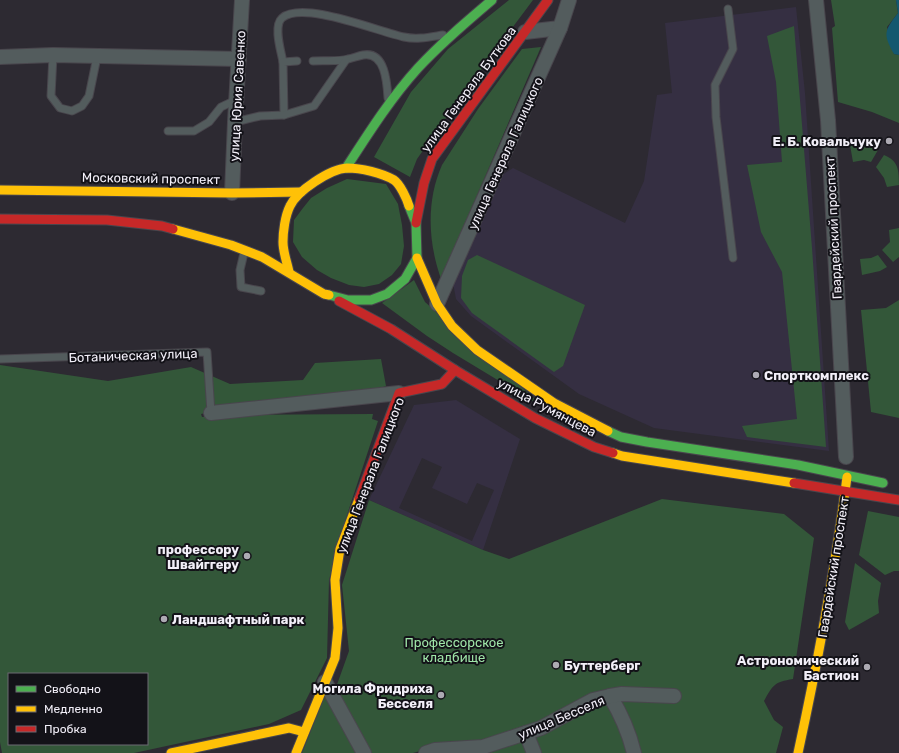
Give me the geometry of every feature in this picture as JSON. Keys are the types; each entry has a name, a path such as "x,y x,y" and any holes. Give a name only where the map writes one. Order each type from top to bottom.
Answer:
{"main road":[{"path":"346,168 389,104 418,68 452,34 492,0"},
{"name":"улица Генерала Буткова","path":"416,222 424,185 432,159 548,0"},
{"path":"0,219 107,220 162,226 245,250 289,272 324,294 348,300 371,300 387,294 405,280 416,258 416,222 406,198 395,182 375,172 346,168 321,177 301,192 290,206 282,242 289,272"},
{"name":"Московский проспект","path":"0,190 232,193 301,192"},
{"name":"улица Румянцева","path":"416,258 437,304 452,326 476,350 554,404 598,427 621,437 798,465 891,484"},
{"name":"улица Румянцева","path":"324,294 391,329 455,370 535,418 594,447 615,454 692,468 899,500"},
{"name":"улица Генерала Галицкого","path":"296,753 335,658 338,628 334,580 340,549 399,393 442,384 455,370"},
{"name":"Гвардейский проспект","path":"798,753 818,660 846,491 847,475"},
{"path":"171,753 289,728 304,732"}],"street":[{"name":"улица Юрия Савенко","path":"232,193 234,122 242,0"},
{"name":"улица Генерала Галицкого","path":"437,304 560,28 569,0"},
{"name":"Гвардейский проспект","path":"816,0 828,124 846,457"},
{"path":"524,32 560,28"},
{"path":"0,57 53,55 97,57 239,58"},
{"name":"Ботаническая улица","path":"211,413 399,393"},
{"path":"325,682 364,753"},
{"name":"улица Бесселя","path":"426,753 435,750 464,751 483,747 541,728 593,700 610,696 622,694 674,696"},
{"path":"610,696 621,715 634,753"},
{"path":"526,733 534,753"}],"lane":[{"path":"728,9 733,49 715,85 716,117 734,258"},
{"path":"284,115 283,62 277,28 281,18 290,13 301,12 349,20 404,37 422,38 452,34"},
{"path":"313,61 346,60 364,54 377,58 387,78 389,104"},
{"path":"53,55 51,96 60,108 72,111 82,106 89,96 97,57"},
{"path":"234,122 260,116 284,115 314,106 346,60"},
{"path":"283,62 297,61"},
{"path":"168,131 194,131 209,122 221,107 236,100"},
{"path":"245,250 240,270 241,287 261,291"},
{"name":"Ботаническая улица","path":"0,359 207,352 211,413"}],"shaded area":[{"path":"796,7 805,93 829,451 654,428 579,394 471,316 456,299 453,283 502,175 513,168 625,223 644,181 657,95 672,93 665,23"},
{"path":"456,400 520,439 483,550 369,500 414,405","holes":["422,458 442,467 432,488 467,504 477,483 494,490 472,541 399,508"]}],"green space":[{"path":"509,0 533,0 468,87 417,159 410,177 374,157 411,92 448,49"},
{"path":"831,0 896,0 898,13 887,27 894,54 899,55 899,123 872,112 838,102 832,28 835,26"},
{"path":"794,26 826,447 747,437 742,426 797,419 782,272 761,232 747,165 782,162 776,82 767,36"},
{"path":"541,47 441,279 433,251 431,236 431,207 433,193 442,165 478,109 522,49"},
{"path":"850,145 868,146 878,150 871,162 864,160 853,162"},
{"path":"884,155 893,160 897,167 899,185 887,187 884,178 876,167"},
{"path":"347,179 386,184 398,204 404,246 401,264 392,275 379,284 364,287 349,285 331,278 317,270 302,257 293,242 294,220 311,198 327,188"},
{"path":"899,228 899,257 893,262 882,250 890,242 889,230"},
{"path":"477,255 585,305 563,366 554,372 472,313 461,298 462,276 468,260"},
{"path":"878,255 887,267 880,271 862,275 860,259 871,258"},
{"path":"414,280 425,302 536,400 534,402 453,353 382,303"},
{"path":"899,300 899,418 871,412 861,310 886,308"},
{"name":"Ландшафтный парк","path":"381,359 386,386 355,396 262,401 201,414 202,417 219,415 373,414 372,419 378,421 346,518 329,580 327,658 301,710 269,724 134,753 2,753 0,742 0,365 108,381 191,367 230,384 303,380 315,363"},
{"name":"Профессорское кладбище","path":"662,499 784,514 814,538 793,679 782,681 775,685 764,701 774,720 783,727 776,753 421,753 420,751 413,753 370,753 334,693 349,651 342,585 369,500 483,550 509,559"},
{"path":"868,511 899,517 899,571 894,571 885,575 859,555"},
{"path":"855,563 881,583 878,601 879,613 849,630 845,622"},
{"path":"326,693 359,753 302,753"}],"water":[{"path":"896,0 899,0 899,55 894,54 887,37 890,24 898,13"}],"traffic: fast":[{"path":"346,168 389,104 418,68 444,42 492,0"},
{"path":"329,295 348,300 371,300 387,294 405,279 417,258 416,223 409,206"},
{"path":"608,431 621,437 647,442 798,465 883,483"}],"traffic: slow":[{"path":"289,272 283,242 283,234 288,210 299,194 332,172 340,169 353,168 384,175 394,180 399,185 409,206"},
{"path":"0,190 232,193 301,192"},
{"path":"173,229 231,245 262,257 324,294 329,295"},
{"path":"417,258 437,304 452,326 477,350 554,403 608,431"},
{"path":"613,453 622,456 794,483"},
{"path":"798,753 826,615 847,477"},
{"path":"296,753 335,658 338,628 335,580 340,549 359,499"},
{"path":"171,753 289,728 304,732"}],"traffic: jam":[{"path":"416,223 424,183 432,159 548,0"},
{"path":"0,219 107,220 162,226 173,229"},
{"path":"339,301 391,329 455,370 535,418 594,447 613,453"},
{"path":"359,499 399,393 442,384 455,370"},
{"path":"794,483 899,500"}],"place":[{"name":"Е. Б. Ковальчуку","path":"889,141"},
{"name":"Спорткомплекс","path":"756,375"},
{"name":"профессору Швайггеру","path":"247,556"},
{"name":"Ландшафтный парк","path":"164,619"},
{"name":"Буттерберг","path":"556,665"},
{"name":"Астрономический Бастион","path":"867,667"},
{"name":"Могила Фридриха Бесселя","path":"441,695"}]}
